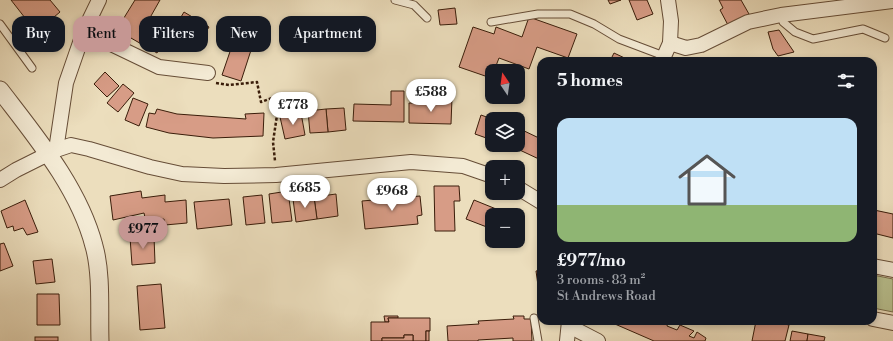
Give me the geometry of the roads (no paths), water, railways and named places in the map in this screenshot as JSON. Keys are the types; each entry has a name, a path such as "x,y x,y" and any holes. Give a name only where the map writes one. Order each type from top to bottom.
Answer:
{"street":[{"path":"91,16 99,0"},
{"path":"664,57 670,43 671,21 668,0"},
{"path":"670,43 686,48 701,45 748,22 781,15 893,1"},
{"path":"53,152 66,83 77,52"},
{"path":"128,52 159,67 208,73"},
{"path":"0,90 53,152 76,200 94,247 98,271 100,341"},
{"path":"0,180 16,170 71,145 150,167 182,174 224,176 276,175 411,162 463,166 485,174"},
{"path":"525,192 537,200"},
{"path":"877,267 893,270"},
{"path":"877,320 893,323"},
{"path":"567,341 569,325"},
{"path":"571,325 598,341"}],"lane":[{"path":"395,0 414,5 427,18"},
{"path":"491,22 538,14 570,14 594,24 619,39 659,57"},
{"path":"781,15 783,22 795,32 813,39 863,29 885,38"},
{"path":"0,24 32,68"},
{"path":"534,318 538,341"}]}
